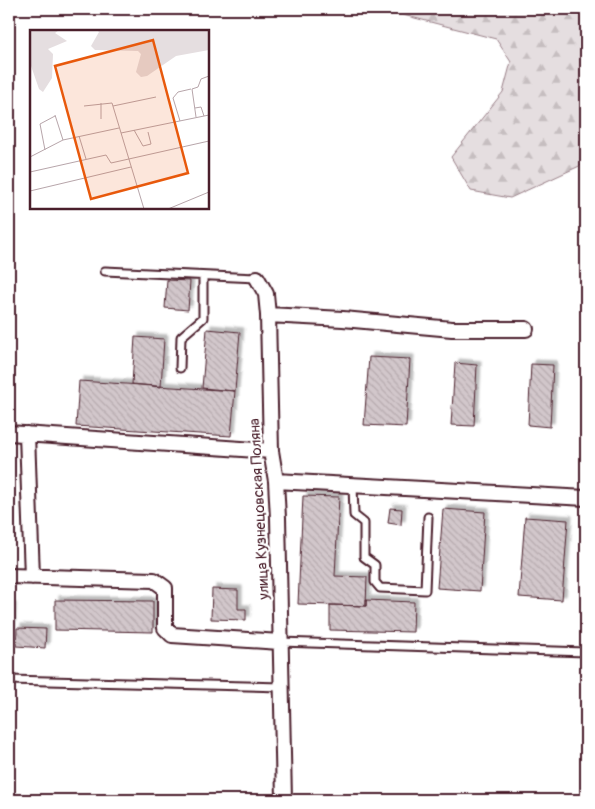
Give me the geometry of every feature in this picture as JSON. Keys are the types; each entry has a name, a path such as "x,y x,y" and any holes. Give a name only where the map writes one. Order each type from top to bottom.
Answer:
{"street":[{"name":"улица Кузнецовская Поляна","path":"258,278 266,294 268,315 271,450 276,481 278,518 284,800"},
{"path":"268,315 343,319 452,329 526,329"},
{"path":"9,433 271,450"},
{"path":"27,434 32,577"},
{"path":"276,481 586,498"},
{"path":"9,576 154,580 165,588 165,628 172,635 280,642"}],"lane":[{"path":"106,271 258,278"},
{"path":"180,368 181,337 203,318 203,276"},
{"path":"352,485 354,515 364,523 364,557 375,565 376,582 380,588 425,590 428,517"},
{"path":"280,642 586,652"},
{"path":"9,680 281,687"}],"green space":[{"path":"380,9 586,9 586,163 510,198 471,191 451,157 503,92 511,62 496,39"}],"building":[{"path":"167,280 190,281 188,310 165,308"},
{"path":"207,329 240,332 235,391 202,388"},
{"path":"135,337 164,339 161,387 132,384"},
{"path":"369,357 410,359 406,427 364,425"},
{"path":"455,363 477,365 474,426 451,425"},
{"path":"531,364 553,365 550,427 528,425"},
{"path":"79,381 235,391 231,436 76,426"},
{"path":"303,496 339,497 335,576 367,577 366,606 298,604"},
{"path":"390,508 402,509 401,525 388,523"},
{"path":"443,509 485,512 480,591 437,588"},
{"path":"525,517 568,520 562,600 519,597"},
{"path":"212,589 238,590 238,609 246,609 246,620 211,619"},
{"path":"55,600 153,601 153,632 55,630"},
{"path":"366,600 414,602 413,632 330,630 330,605 366,606"},
{"path":"9,607 12,607 11,637 9,637"},
{"path":"17,628 46,629 45,648 16,646"}]}
